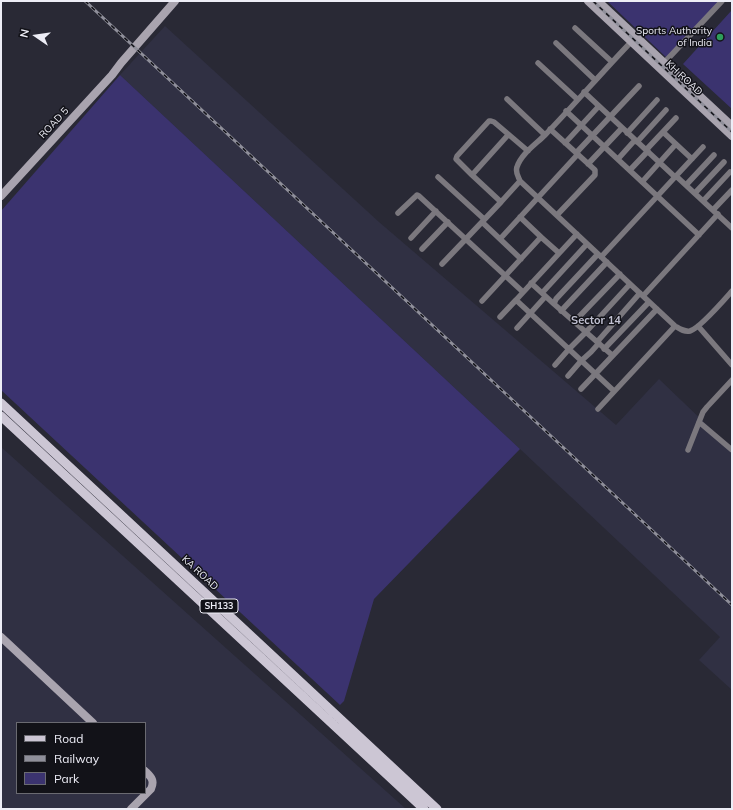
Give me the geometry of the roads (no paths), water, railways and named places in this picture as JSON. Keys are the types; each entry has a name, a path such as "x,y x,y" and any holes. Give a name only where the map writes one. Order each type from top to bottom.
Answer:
{"main road":[{"name":"KA ROAD","path":"1,402 60,457 424,809"},
{"name":"KA ROAD","path":"1,416 438,809"},
{"path":"53,464 60,457"}],"street":[{"name":"ROAD 5","path":"1,196 112,75 175,1"},
{"name":"ROAD 5","path":"148,32 183,1"},
{"name":"KH ROAD","path":"588,1 662,66 732,136"},
{"name":"KH ROAD","path":"598,1 633,39"},
{"path":"662,66 722,1"},
{"path":"575,28 612,62"},
{"path":"633,39 528,151 517,166 517,175 520,181 538,198 675,326 682,330 689,331 695,329 732,291"},
{"path":"556,43 595,80"},
{"name":"ROAD 5","path":"1,188 108,72 121,63"},
{"path":"538,63 578,99"},
{"name":"KH ROAD","path":"662,66 732,126"},
{"path":"500,239 577,154 592,135 639,86"},
{"path":"584,92 732,228"},
{"path":"507,99 545,134"},
{"path":"627,133 657,100"},
{"path":"565,142 599,106"},
{"path":"618,159 666,110"},
{"path":"566,111 699,235"},
{"path":"630,170 676,118"},
{"path":"501,202 456,159 457,156 491,120 528,151"},
{"path":"588,164 622,128"},
{"path":"550,129 595,170 594,175 557,215"},
{"path":"663,132 692,159"},
{"path":"472,175 508,135"},
{"path":"642,182 676,144"},
{"path":"554,304 556,299 703,147"},
{"path":"686,185 714,155"},
{"path":"695,193 724,162"},
{"path":"703,201 730,172"},
{"path":"438,176 521,259"},
{"path":"442,264 520,181"},
{"path":"568,376 642,294 699,235 732,190"},
{"path":"398,213 417,195 419,196 523,292"},
{"path":"411,238 436,211"},
{"path":"520,217 559,253"},
{"path":"422,250 448,222"},
{"path":"500,317 577,234"},
{"path":"482,301 541,237"},
{"path":"517,328 587,244"},
{"path":"561,311 607,262"},
{"path":"574,322 620,274"},
{"path":"531,283 612,356"},
{"path":"555,365 630,284"},
{"path":"516,300 614,392"},
{"path":"604,348 649,302"},
{"path":"581,388 657,309"},
{"path":"598,409 675,326"},
{"path":"698,326 732,365"},
{"path":"688,450 706,407 732,380"},
{"path":"699,422 731,448"},
{"path":"1,637 92,722"},
{"path":"131,809 151,789 153,784 152,778 146,772"}],"railway":[{"path":"85,1 732,605"},
{"path":"593,1 732,132"}],"place":[{"name":"Sports Authority of India","path":"720,37"}],"district":[{"name":"Sector 14","path":"596,321"}]}
